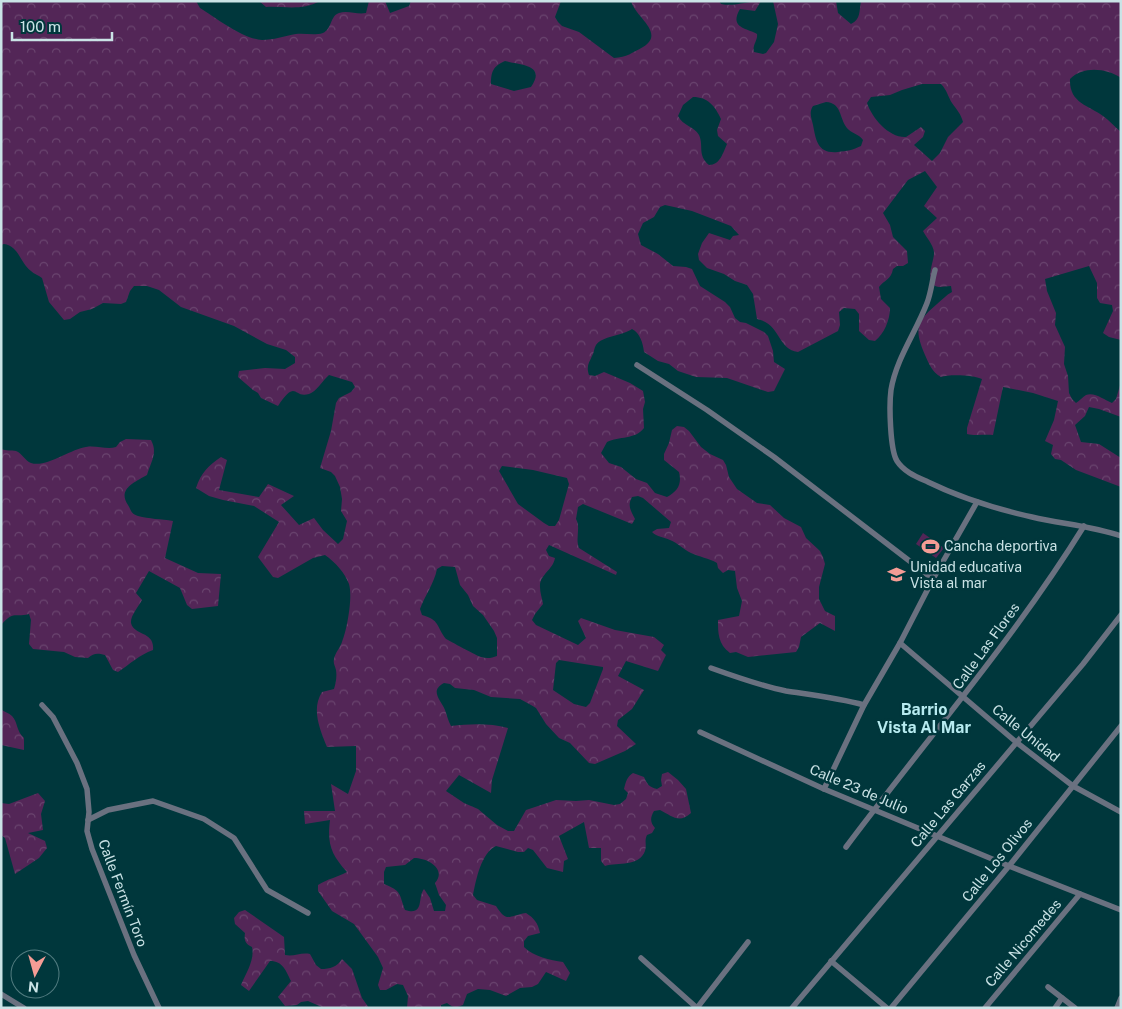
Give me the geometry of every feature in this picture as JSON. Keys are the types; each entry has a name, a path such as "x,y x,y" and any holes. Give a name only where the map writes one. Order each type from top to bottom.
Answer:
{"street":[{"path":"935,270 927,303 903,352 891,389 890,422 896,460 902,468 912,474 940,488 977,502 1033,518 1102,529 1121,536"},
{"path":"637,365 707,410 774,457 933,580"},
{"path":"824,789 864,705 977,502"},
{"name":"Calle Las Flores","path":"846,847 963,698 1059,567 1084,526"},
{"name":"Calle Las Garzas","path":"792,1008 1083,664 1121,615"},
{"name":"Calle Unidad","path":"900,643 1016,742 1073,786 1121,812"},
{"path":"711,668 785,691 841,699 864,705"},
{"name":"Calle Fermín Toro","path":"42,705 53,717 77,763 87,788 87,831 92,849 134,955 158,1008"},
{"name":"Calle Los Olivos","path":"889,1008 1009,866 1121,726"},
{"name":"Calle 23 de Julio","path":"700,732 824,789 1009,866 1121,910"},
{"path":"88,820 108,810 153,801 204,819 234,838 267,890 308,913"},
{"name":"Calle Nicomedes","path":"984,1008 1080,894"},
{"path":"640,958 697,1008 748,942"},
{"path":"831,961 889,1008"},
{"path":"1048,987 1075,1008"},
{"path":"1,994 24,1008"},
{"path":"1055,1008 1062,998"},
{"path":"1117,1008 1121,998"}],"green space":[{"path":"1,1 196,1 200,8 230,27 247,36 262,40 296,34 323,33 339,13 366,13 369,1 385,1 390,13 409,6 411,1 561,1 555,17 558,22 562,26 579,32 614,58 626,56 643,47 649,42 651,36 647,25 631,1 719,1 721,4 731,5 761,1 755,11 740,9 736,20 740,26 757,34 754,52 763,54 766,53 774,42 778,24 773,1 836,1 838,13 851,24 858,17 861,1 1121,1 1121,78 1102,70 1088,70 1070,79 1076,98 1105,118 1121,132 1121,340 1109,337 1103,333 1113,311 1112,305 1100,303 1097,298 1097,283 1089,266 1045,279 1047,291 1056,313 1055,325 1065,347 1064,364 1068,376 1069,393 1072,399 1076,403 1089,394 1112,403 1116,399 1121,382 1121,417 1089,407 1085,416 1075,425 1081,442 1099,444 1121,458 1121,487 1076,470 1061,460 1055,459 1051,454 1053,445 1045,441 1054,420 1058,401 1033,393 1003,387 993,435 967,434 967,428 982,379 962,375 941,377 929,365 919,339 918,332 921,321 930,310 952,292 951,286 939,287 931,282 930,272 934,252 931,243 923,231 937,218 924,206 937,187 925,171 908,180 883,213 890,225 893,237 907,251 908,263 893,269 889,278 879,287 881,299 890,308 890,313 884,331 875,341 869,340 859,331 859,314 855,309 844,308 839,312 840,325 838,331 798,352 791,350 782,342 771,326 757,319 753,294 747,285 707,268 699,260 698,254 702,243 709,233 730,240 733,236 739,235 731,226 692,211 665,205 660,207 654,217 643,223 638,234 641,245 658,254 673,266 692,269 700,286 725,302 730,307 735,318 764,332 768,336 774,362 785,369 774,391 768,392 727,378 696,377 678,371 669,364 658,361 644,352 641,339 632,329 603,340 595,346 588,365 589,375 595,376 604,372 630,383 643,391 645,402 643,409 644,428 632,436 607,442 601,453 609,463 621,467 636,479 647,483 655,493 667,497 678,487 680,476 679,472 664,460 664,454 672,430 677,426 684,427 701,447 723,460 729,477 737,489 757,503 770,505 784,518 801,527 806,538 820,551 825,564 819,587 819,599 825,611 835,616 835,631 820,623 801,637 796,652 748,657 736,652 730,653 721,642 718,620 739,616 742,601 737,588 735,571 728,570 723,573 718,568 717,563 691,553 673,541 654,534 652,532 657,529 669,528 671,522 643,498 638,496 632,497 630,508 635,519 632,524 583,504 578,507 576,519 579,548 617,572 616,575 549,545 546,550 549,556 555,558 552,566 540,583 543,604 532,620 536,625 578,645 586,638 578,621 581,618 615,630 654,637 664,645 661,650 666,655 658,671 626,661 618,676 644,690 632,709 618,720 617,726 636,744 595,764 589,763 570,743 559,738 546,724 536,708 531,705 520,699 491,697 474,690 455,688 450,684 444,683 437,689 437,696 451,726 479,724 508,728 492,780 491,793 459,775 446,791 464,803 478,809 497,825 508,831 514,831 526,810 556,800 589,800 614,805 620,804 626,799 628,793 624,789 626,781 633,773 644,777 649,785 657,789 662,786 662,774 668,772 686,789 691,813 683,818 676,818 660,810 654,811 651,820 655,828 652,833 647,835 645,851 638,860 628,863 605,866 601,861 601,848 589,848 584,822 559,836 568,859 564,861 563,872 547,868 533,850 528,848 524,852 496,846 491,850 480,868 473,895 477,900 496,906 503,915 508,917 526,913 531,917 537,924 540,933 528,936 524,941 524,947 537,956 563,962 570,973 566,981 546,972 538,984 532,987 520,988 506,996 490,990 478,989 467,994 463,1005 458,1007 453,1007 447,1003 441,1005 441,1008 407,1008 408,996 403,985 397,984 386,990 380,990 378,985 383,968 378,957 354,924 332,911 318,891 318,885 347,872 337,860 331,848 329,836 330,820 305,824 304,811 335,811 331,784 348,794 356,771 356,746 327,747 319,727 317,712 317,705 322,692 334,689 336,672 334,659 344,637 350,605 349,584 345,576 325,555 313,558 278,578 273,577 258,557 279,522 254,506 209,496 196,488 206,470 221,457 227,460 219,490 259,497 268,484 294,496 281,505 299,525 314,518 323,530 338,544 343,539 347,521 341,511 340,487 331,472 320,468 331,431 336,403 339,398 351,392 355,387 352,382 329,375 312,393 304,395 292,391 278,406 261,398 258,393 238,377 239,371 265,368 285,369 295,363 295,357 286,350 267,344 234,326 181,307 159,290 147,286 134,286 126,302 121,304 103,303 64,320 49,302 42,278 27,268 13,248 9,245 1,245","holes":["505,61 529,67 536,74 531,87 514,91 491,84 492,73 498,65","922,84 941,84 945,89 963,122 948,137 940,153 932,161 914,145 923,137 925,131 921,127 906,137 893,134 877,121 869,109 867,103 871,97 890,95","693,97 703,99 713,106 721,119 717,130 718,136 727,144 721,158 716,163 709,165 705,161 699,135 678,116 683,105","826,102 835,105 847,128 863,140 861,146 838,152 822,149 815,136 811,110 813,106","502,466 533,470 567,478 569,484 559,520 555,526 549,526 518,504 499,471","442,566 455,567 460,585 468,595 473,606 483,615 494,631 497,638 497,656 481,657 446,639 435,621 422,615 420,609 437,569","559,660 603,667 590,703 586,707 574,704 553,690 556,663","414,858 430,862 439,873 435,883 439,895 446,905 445,911 434,911 430,898 424,889 418,908 415,911 405,910 397,891 384,884 386,867 405,865"]},
{"path":"259,1 320,1 307,6 266,7"},
{"path":"126,439 151,440 154,449 147,475 133,483 126,490 125,499 132,512 142,517 173,521 165,558 198,573 221,574 218,606 192,609 187,605 180,588 149,571 136,593 142,600 133,614 131,623 136,630 151,640 153,650 139,657 118,672 113,670 105,655 96,654 88,658 75,657 64,652 33,649 29,644 31,620 29,614 14,615 5,620 1,625 1,449 16,451 29,462 37,464 51,461 80,448 116,447"},
{"name":"Cancha deportiva","path":"923,533 944,548 936,558 916,544"},
{"path":"1,709 14,718 24,738 24,750 1,745"},
{"path":"38,793 45,801 41,814 43,830 28,833 45,841 47,848 39,858 15,874 5,838 1,835 1,803 9,804"},
{"path":"245,910 284,937 285,955 310,954 316,965 321,969 333,967 342,959 352,969 362,998 369,1008 324,1008 308,1001 297,1005 285,1006 278,997 291,981 284,967 274,961 270,961 249,991 241,985 250,966 253,952 252,947 245,942 245,933 235,924 234,918 239,912"}],"place":[{"name":"Cancha deportiva","path":"930,546"},
{"name":"Unidad educativa Vista al mar","path":"896,575"}],"district":[{"name":"Barrio Vista Al Mar","path":"924,718"}]}
